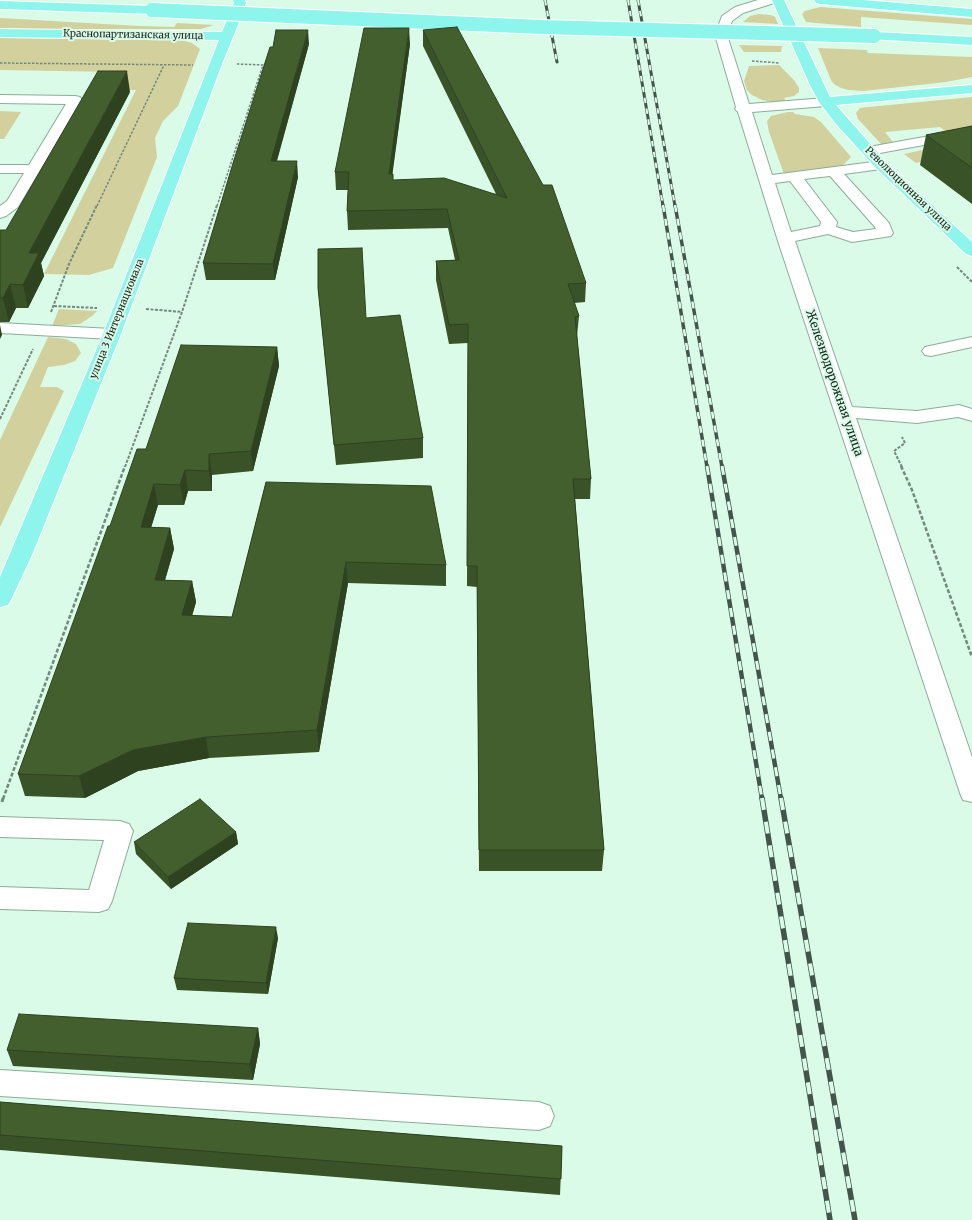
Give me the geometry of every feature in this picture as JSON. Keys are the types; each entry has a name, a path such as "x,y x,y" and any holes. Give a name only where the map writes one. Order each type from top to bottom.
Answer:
{"main road":[{"path":"227,36 236,15 239,0"},
{"name":"Революционная улица","path":"778,0 816,85 826,102 881,165 972,251"},
{"path":"820,0 972,12"},
{"path":"0,4 541,27 874,36 972,42"},
{"name":"Краснопартизанская улица","path":"0,33 227,36"},
{"name":"улица 3 Интернационала","path":"0,600 112,334 227,36"},
{"path":"826,102 972,89"}],"street":[{"name":"Железнодорожная улица","path":"770,0 739,10 726,19 721,35 742,109 972,793"},
{"path":"0,98 75,100 13,204 0,213"},
{"path":"742,109 826,102"},
{"path":"869,152 946,137"},
{"path":"766,180 881,165"},
{"path":"0,169 33,170"},
{"path":"785,238 820,232 828,229 852,237 885,233 883,226 833,171"},
{"path":"794,176 829,222 828,229"},
{"path":"0,328 112,334"},
{"path":"931,351 972,342"},
{"path":"844,412 917,418 959,411 972,415"},
{"path":"0,827 120,831 99,901 0,898"},
{"path":"0,1083 539,1116"}],"path":[{"path":"751,57 753,62 780,62"},
{"path":"0,63 164,65 69,264 50,314"},
{"path":"0,809 182,312 264,65 236,64"},
{"path":"0,419 35,346"},
{"path":"891,416 905,443 894,451 912,490 972,656"}],"shaded area":[{"path":"820,7 972,19 972,25 861,17 861,27 806,22 802,14 805,11"},
{"path":"759,14 771,15 775,17 778,24 743,22 750,16"},
{"path":"0,18 139,26 174,27 177,23 214,25 201,29 0,29"},
{"path":"0,38 181,40 192,43 200,49 178,106 163,121 155,138 157,157 113,268 89,275 44,274 136,90 112,90 118,72 0,70"},
{"path":"739,45 782,46 781,52 744,52"},
{"path":"818,48 867,50 868,53 972,57 972,77 946,82 863,91 849,90 841,88 834,84 831,80"},
{"path":"779,65 794,80 799,88 799,92 794,96 784,98 786,102 773,102 762,100 752,95 747,90 744,81 749,66"},
{"path":"972,97 972,146 965,152 916,163 904,154 959,142 940,127 885,132 893,142 883,146 858,119 856,113 860,108"},
{"path":"0,111 21,112 4,139 0,139"},
{"path":"788,112 814,117 821,122 851,157 840,168 784,174 769,132 767,121 771,116"},
{"path":"59,309 97,311 80,324 52,326"},
{"path":"48,337 66,339 76,344 81,353 75,361 64,365 48,367 40,387 57,387 64,391 0,527 0,440"}],"building":[{"path":"457,27 543,185 552,185 586,283 568,284 579,316 575,317 591,479 573,479 604,850 479,850 477,566 467,566 468,324 449,325 436,261 459,260 447,209 347,211 349,172 335,172 364,28 409,28 389,174 393,174 393,180 444,178 507,198 423,30"},
{"path":"276,30 308,30 271,161 297,161 273,264 203,263 270,47 273,47"},
{"path":"98,71 127,71 29,253 39,253 23,285 10,284 3,298 0,298 0,230 6,230"},
{"path":"972,126 972,168 926,135"},
{"path":"362,248 366,318 400,315 423,438 334,445 318,288 318,249"},
{"path":"181,345 277,347 251,451 209,454 209,471 185,470 180,485 154,484 141,527 170,528 155,580 192,581 182,615 232,617 266,482 431,486 446,565 346,562 317,730 206,737 133,750 79,776 18,774 137,449 146,449"},
{"path":"200,799 236,832 168,877 134,842"},
{"path":"188,923 276,927 266,983 174,978"},
{"path":"19,1014 258,1028 250,1064 7,1050"},
{"path":"0,1102 562,1146 561,1179 0,1135"}],"railway":[{"path":"545,0 557,62"},
{"path":"628,0 663,206"},
{"path":"638,0 675,206"},
{"path":"663,205 707,467"},
{"path":"675,205 722,467"},
{"path":"707,466 762,799"},
{"path":"722,466 781,799"},
{"path":"762,798 830,1220"},
{"path":"781,798 855,1220"}]}
